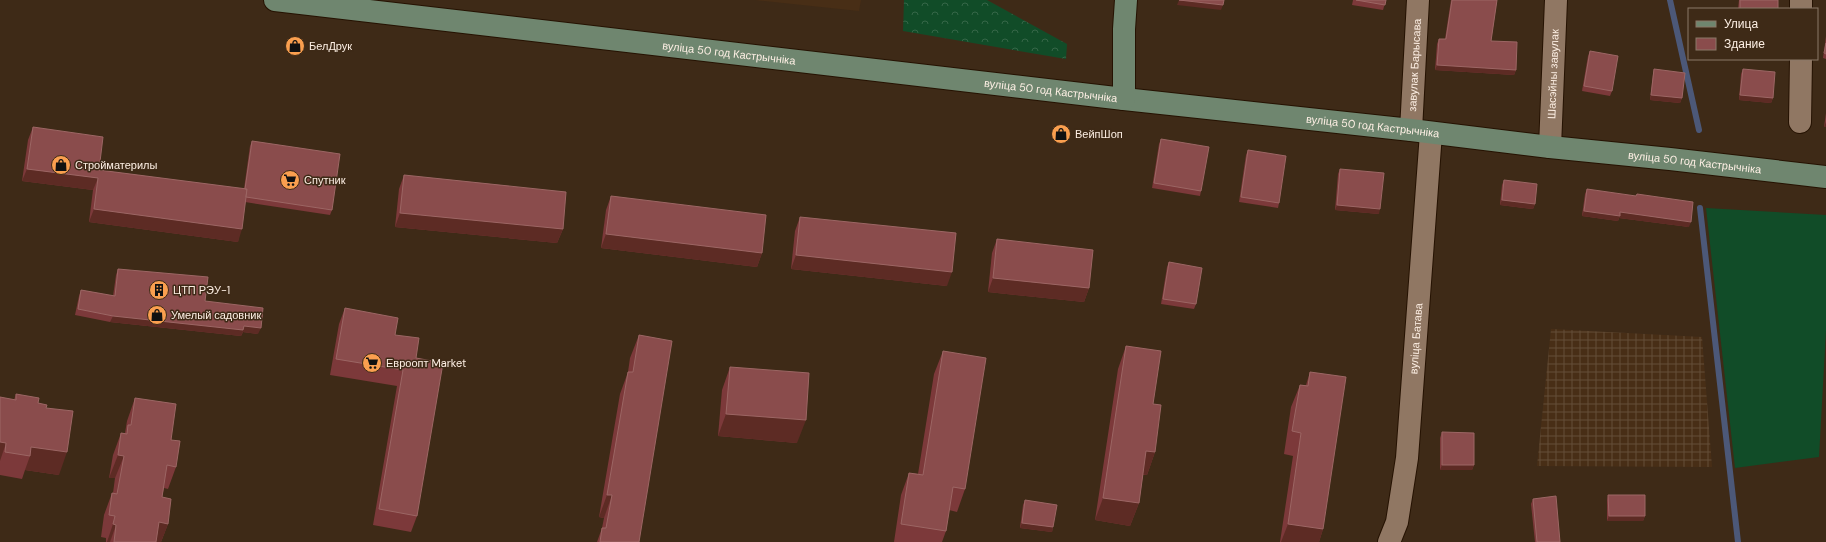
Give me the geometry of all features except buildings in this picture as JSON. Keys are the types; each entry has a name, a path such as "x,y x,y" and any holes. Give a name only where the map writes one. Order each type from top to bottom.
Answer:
{"main road":[{"name":"вуліца 50 год Кастрычніка","path":"276,0 1124,99 1421,131 1550,147 1670,158 1826,177"},
{"path":"1124,99 1124,29 1126,0"}],"street":[{"name":"завулак Барысава","path":"1418,0 1421,131"},
{"name":"Шасэйны завулак","path":"1550,147 1556,0"},
{"path":"1800,60 1800,122"},
{"name":"вуліца Батава","path":"1389,542 1397,522 1407,458 1421,131"}],"shaded area":[{"path":"755,0 861,0 859,11"},
{"path":"1551,329 1702,337 1712,467 1537,466"}],"green space":[{"path":"904,0 987,0 1067,44 1066,59 903,31"},
{"path":"1706,208 1826,215 1826,331 1819,457 1735,468"}],"waterway":[{"path":"1670,0 1699,130"},
{"path":"1700,208 1738,542"}],"place":[{"name":"БелДрук","path":"295,46"},
{"name":"ВейпШоп","path":"1061,134"},
{"name":"Стройматерилы","path":"61,165"},
{"name":"Спутник","path":"290,180"},
{"name":"ЦТП РЭУ-1","path":"159,290"},
{"name":"Умелый садовник","path":"157,315"},
{"name":"Евроопт Market","path":"372,363"}]}
